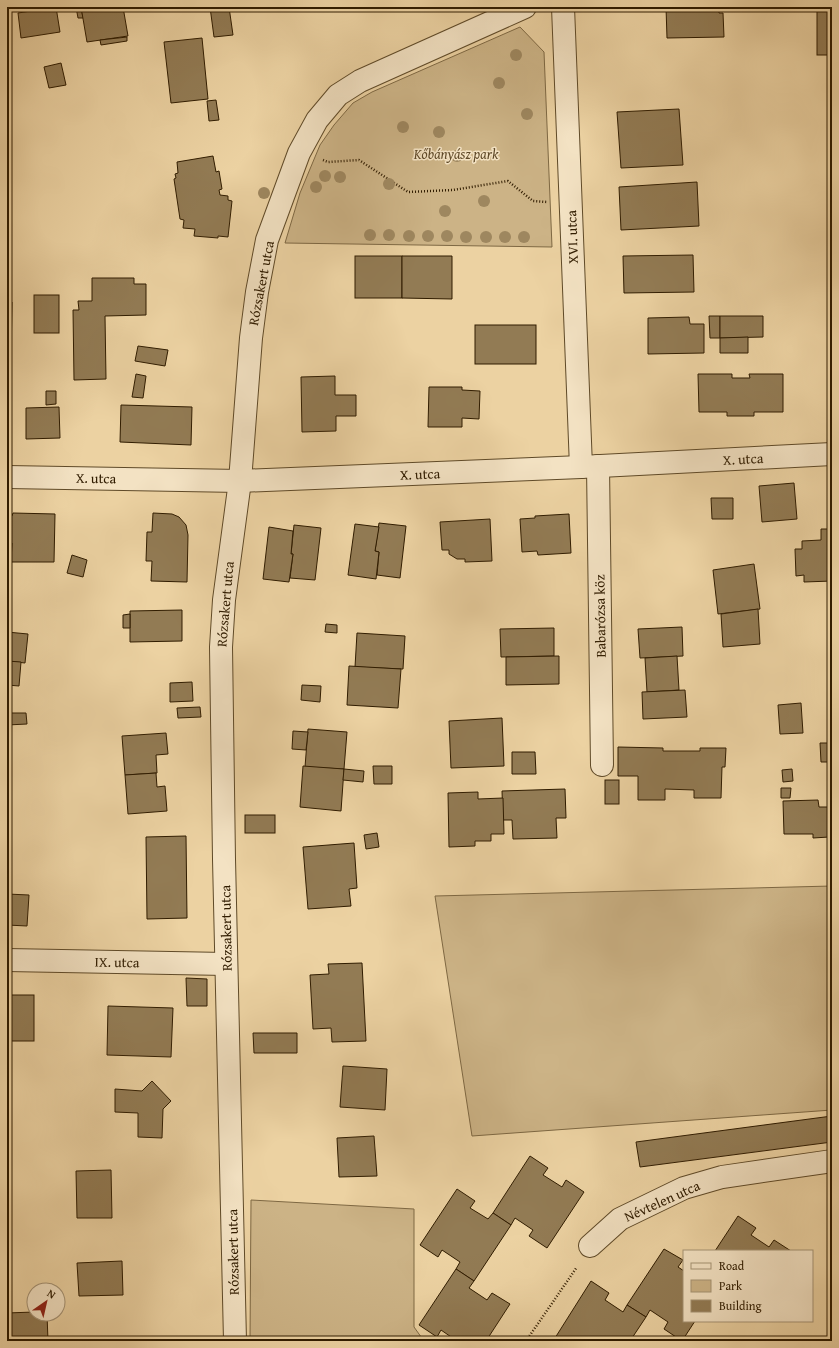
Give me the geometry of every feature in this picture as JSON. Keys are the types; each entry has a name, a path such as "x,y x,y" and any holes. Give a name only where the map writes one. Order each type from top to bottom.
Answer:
{"street":[{"name":"Rózsakert utca","path":"235,1341 226,964 221,647 224,600 240,481 251,338 257,292 268,240 299,153 317,120 338,95 360,81 525,7"},
{"name":"XVI. utca","path":"564,7 571,201 589,467"},
{"name":"X. utca","path":"7,477 240,481 589,467 832,454"},
{"name":"Babarózsa köz","path":"589,467 602,766"},
{"name":"IX. utca","path":"7,960 226,964"},
{"name":"Névtelen utca","path":"590,1246 620,1219 684,1188 722,1177 832,1161"}],"path":[{"path":"299,153 328,162 359,160 408,192 454,190 508,181 533,201 571,201"},
{"path":"526,1341 590,1246"}],"green space":[{"name":"Kőbányász park","path":"520,27 544,52 552,247 285,243 300,193 320,145 334,125 353,103 372,92"},
{"path":"832,886 832,1110 472,1136 435,896"},
{"path":"251,1200 414,1209 414,1327 424,1341 250,1341"}],"building":[{"path":"30,7 56,7 60,32 21,38 18,13 31,11"},
{"path":"76,7 81,7 83,18 78,18"},
{"path":"81,7 123,7 128,36 87,42"},
{"path":"210,7 229,7 233,35 214,37"},
{"path":"666,7 719,7 719,13 723,13 724,37 667,38"},
{"path":"817,7 832,7 832,55 817,55"},
{"path":"127,37 127,41 101,45 100,40"},
{"path":"202,38 208,99 171,103 164,42"},
{"path":"61,63 66,85 49,88 44,67"},
{"path":"216,100 219,120 209,121 207,101"},
{"path":"679,109 683,165 621,168 617,112"},
{"path":"213,156 216,172 219,171 222,189 219,190 220,195 228,196 228,200 232,201 228,237 218,236 218,238 194,236 195,229 183,228 184,220 180,219 174,179 176,178 175,174 178,173 177,162"},
{"path":"697,182 699,226 621,230 619,187"},
{"path":"830,239 832,239 832,274"},
{"path":"693,255 694,292 624,293 623,256"},
{"path":"355,256 402,256 402,298 355,298"},
{"path":"402,256 452,256 452,299 402,298"},
{"path":"92,278 134,278 134,284 146,284 146,315 105,316 106,379 74,380 73,310 79,310 78,301 92,301"},
{"path":"34,295 59,295 59,333 34,333"},
{"path":"7,302 12,302 11,360 7,360"},
{"path":"709,316 720,316 720,338 710,338"},
{"path":"720,316 763,316 763,337 720,338"},
{"path":"689,317 690,324 704,324 704,353 648,354 648,318"},
{"path":"475,325 536,325 536,364 475,364"},
{"path":"748,337 748,353 720,353 720,338"},
{"path":"138,346 168,350 165,366 135,361"},
{"path":"7,360 9,360 9,370 7,370"},
{"path":"136,374 146,376 143,398 132,397"},
{"path":"698,374 732,374 732,378 750,378 749,374 783,374 783,412 754,412 754,416 727,416 727,412 699,412"},
{"path":"335,376 335,395 356,395 356,416 336,416 336,431 302,432 301,377"},
{"path":"429,387 462,387 462,390 480,391 479,419 462,418 462,427 428,427"},
{"path":"46,391 56,391 56,404 46,405"},
{"path":"121,405 192,407 191,445 120,442"},
{"path":"59,407 60,438 26,439 26,408"},
{"path":"794,483 797,519 762,522 759,486"},
{"path":"711,498 733,498 733,519 712,519"},
{"path":"13,513 55,514 54,562 11,562 12,543 7,543 8,516 12,516"},
{"path":"153,513 172,514 179,517 186,525 188,535 187,582 151,581 152,561 146,561 147,532 152,532"},
{"path":"569,514 571,553 538,555 537,551 522,552 520,519 535,518 535,516"},
{"path":"490,519 492,561 465,562 465,559 457,559 449,554 449,550 442,550 440,522"},
{"path":"379,523 406,526 400,578 377,575 379,552 375,551"},
{"path":"355,524 379,527 375,551 379,552 376,579 348,575"},
{"path":"294,525 321,528 315,580 290,578"},
{"path":"269,527 293,531 291,554 293,554 289,582 263,579"},
{"path":"821,529 832,529 832,581 804,582 804,575 796,576 795,549 802,549 802,541 821,540"},
{"path":"72,555 87,560 83,577 67,573"},
{"path":"754,564 760,609 718,614 713,570"},
{"path":"758,609 760,644 723,647 721,614"},
{"path":"182,610 182,641 130,642 130,611"},
{"path":"130,614 130,628 123,628 123,615"},
{"path":"326,624 337,625 337,633 325,632"},
{"path":"682,627 683,656 640,658 638,629"},
{"path":"554,628 554,656 501,657 500,629"},
{"path":"7,632 28,634 25,663 7,661"},
{"path":"357,633 405,636 403,669 355,667"},
{"path":"559,656 559,684 506,685 506,657"},
{"path":"677,656 679,690 647,692 645,658"},
{"path":"7,661 21,662 19,686 7,685"},
{"path":"349,666 401,669 398,708 347,705"},
{"path":"192,682 193,701 170,702 170,683"},
{"path":"302,685 321,686 320,702 301,700"},
{"path":"685,690 687,717 643,719 642,692"},
{"path":"801,703 803,733 780,734 778,705"},
{"path":"200,707 201,717 178,718 177,708"},
{"path":"828,711 832,711 832,736 828,736"},
{"path":"7,713 26,713 27,724 7,725"},
{"path":"502,718 504,766 451,768 449,721"},
{"path":"308,729 347,732 344,769 305,767"},
{"path":"293,731 308,732 306,750 292,749"},
{"path":"166,733 168,754 156,755 157,773 125,775 122,736"},
{"path":"820,743 832,743 832,762 821,762"},
{"path":"618,747 663,748 663,751 700,751 700,748 726,748 725,767 722,767 721,798 694,798 694,790 665,789 665,800 638,800 638,776 618,776"},
{"path":"512,752 535,752 536,774 512,774"},
{"path":"303,766 344,769 341,811 300,807"},
{"path":"373,766 392,766 392,784 374,784"},
{"path":"344,769 364,771 363,782 343,780"},
{"path":"792,769 793,781 783,782 782,770"},
{"path":"156,773 157,787 165,786 167,811 128,814 125,775"},
{"path":"605,780 619,780 619,804 605,804"},
{"path":"781,788 791,788 790,798 781,798"},
{"path":"565,789 566,818 556,818 557,838 513,839 512,820 503,820 502,791"},
{"path":"478,792 478,799 503,798 504,834 491,834 491,841 475,841 475,846 449,847 448,793"},
{"path":"818,800 819,807 829,807 829,837 813,838 813,834 784,834 783,801"},
{"path":"829,807 832,807 832,837 829,837"},
{"path":"245,815 275,815 275,833 245,833"},
{"path":"377,833 379,847 366,849 364,835"},
{"path":"186,836 187,918 147,919 146,837"},
{"path":"354,843 357,888 349,889 351,906 308,909 303,847"},
{"path":"7,894 29,895 27,926 7,925"},
{"path":"362,963 366,1041 332,1042 331,1028 313,1029 310,975 329,974 328,964"},
{"path":"186,978 207,979 207,1006 187,1006"},
{"path":"7,995 34,995 34,1041 7,1041"},
{"path":"108,1006 173,1008 171,1057 107,1055"},
{"path":"253,1033 297,1033 297,1053 254,1053"},
{"path":"343,1066 387,1069 385,1110 340,1107"},
{"path":"152,1081 171,1101 163,1109 162,1138 138,1137 138,1113 115,1112 115,1089 142,1091"},
{"path":"832,1116 832,1142 640,1167 636,1142"},
{"path":"374,1136 377,1176 339,1177 337,1138"},
{"path":"530,1156 548,1168 543,1175 562,1187 566,1180 584,1192 547,1248 529,1236 533,1230 515,1218 511,1225 493,1213"},
{"path":"111,1170 112,1218 77,1218 76,1171"},
{"path":"457,1189 475,1201 470,1208 488,1219 493,1213 511,1225 474,1281 456,1269 460,1262 442,1250 438,1257 420,1245"},
{"path":"738,1216 756,1228 751,1235 769,1247 774,1240 789,1250 716,1250"},
{"path":"664,1249 683,1260 678,1267 683,1270 683,1322 694,1322 682,1341 664,1329 668,1322 650,1310 646,1317 627,1305"},
{"path":"122,1261 123,1295 79,1296 77,1263"},
{"path":"456,1269 474,1281 469,1288 487,1300 492,1293 510,1304 486,1341 457,1341 441,1330 437,1337 419,1325"},
{"path":"591,1281 609,1293 605,1300 623,1312 627,1305 646,1317 630,1341 560,1341 555,1338"},
{"path":"26,1312 26,1322 47,1322 48,1341 7,1341 7,1313"},
{"path":"116,1337 144,1338 144,1341 116,1341"},
{"path":"69,1338 106,1339 106,1341 69,1341"}]}
